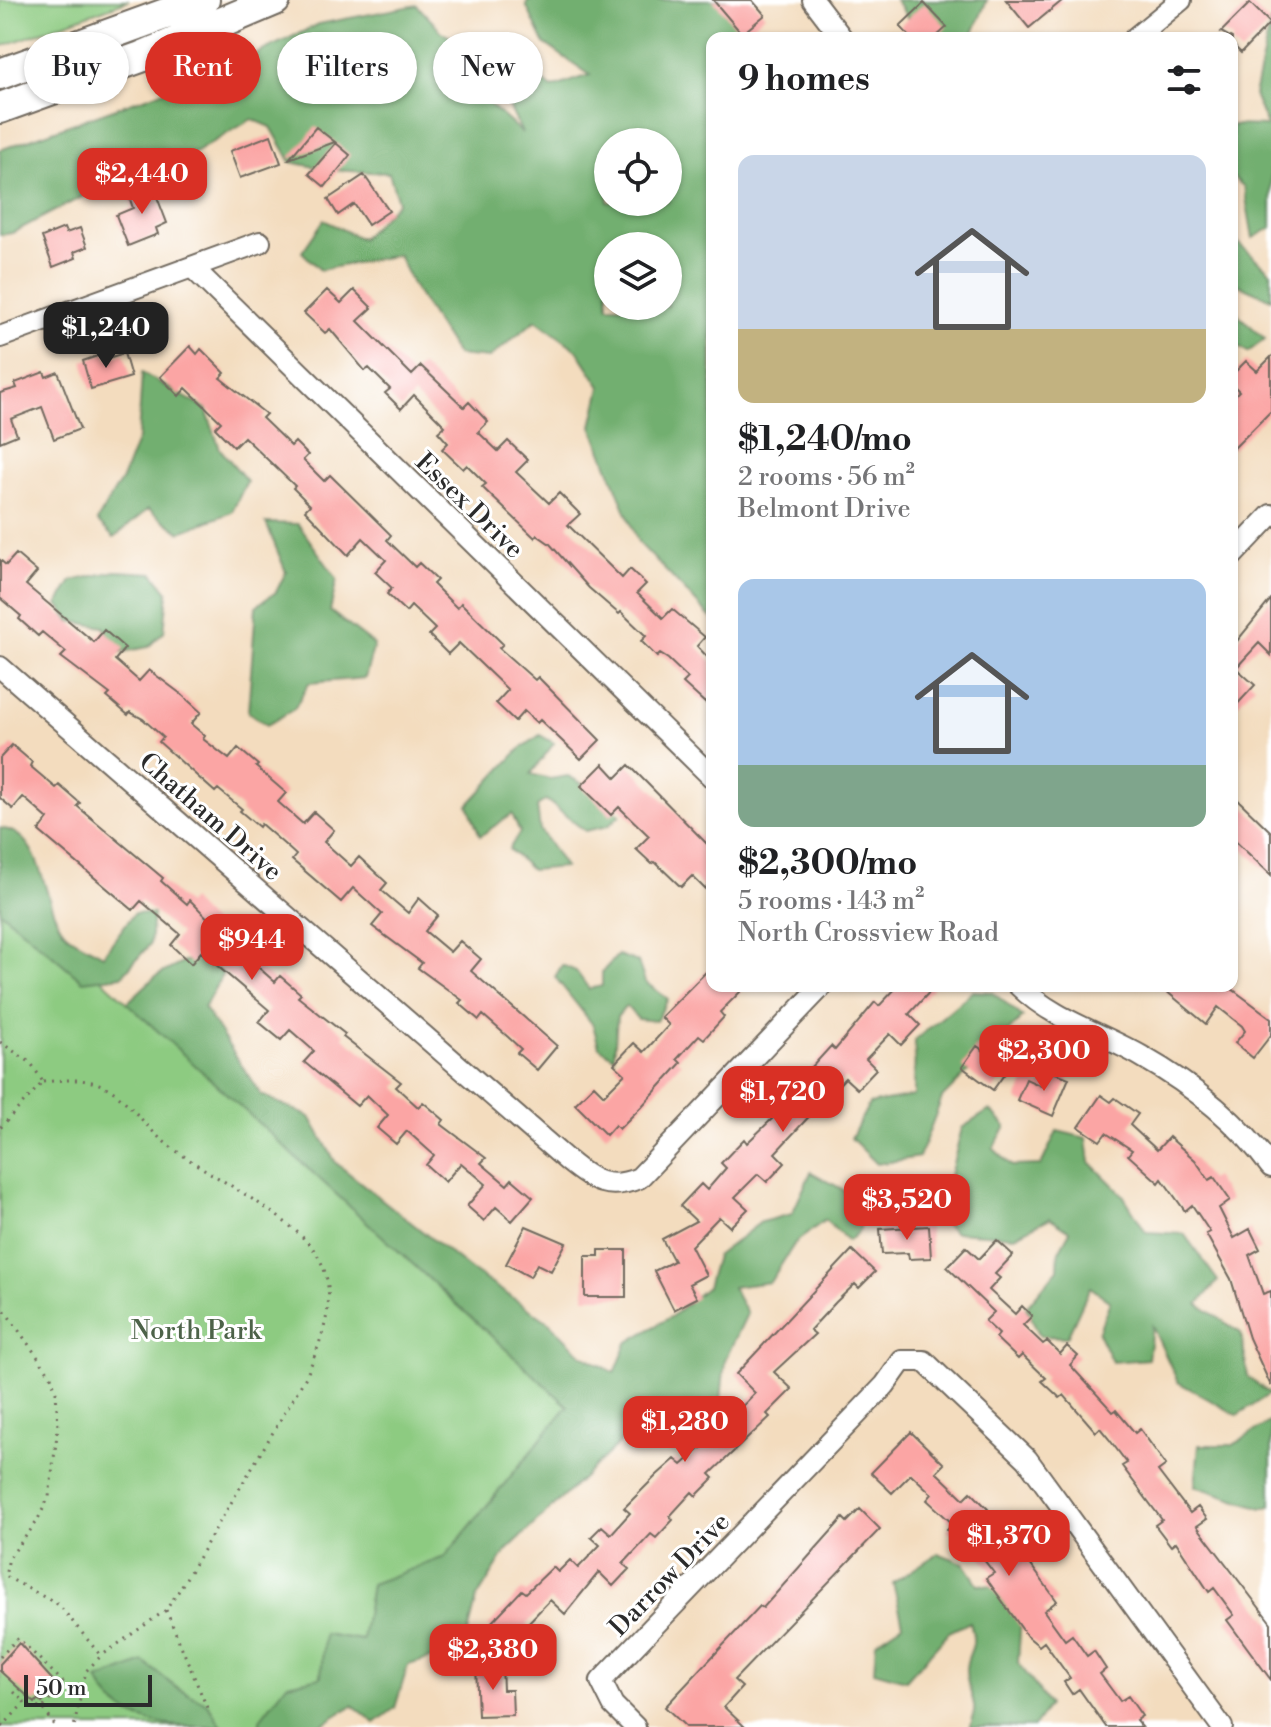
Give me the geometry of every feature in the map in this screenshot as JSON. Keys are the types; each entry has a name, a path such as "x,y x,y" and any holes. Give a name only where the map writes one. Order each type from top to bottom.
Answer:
{"highway":[{"path":"0,74 204,0"},
{"path":"0,108 141,57 275,0"}],"street":[{"path":"813,0 837,32"},
{"path":"1142,32 1181,0"},
{"path":"0,337 260,242"},
{"name":"Essex Drive","path":"193,268 706,771"},
{"path":"1238,550 1271,515"},
{"name":"Chatham Drive","path":"0,667 588,1178 610,1186 639,1178 816,992"},
{"path":"1025,992 1037,1003 1140,1056 1211,1101 1271,1167"},
{"name":"Darrow Drive","path":"635,1727 613,1705 601,1681 885,1385 902,1361 924,1361 1027,1459 1222,1727"}],"path":[{"path":"0,1042 31,1063 43,1082"},
{"path":"0,1128 43,1082 90,1081 114,1092 163,1142 265,1209 310,1244 326,1277 328,1311 307,1375 166,1610 101,1656 86,1671 74,1727"},
{"path":"0,1304 51,1376 56,1392 58,1427 49,1497 36,1523 9,1558 5,1576 59,1605 101,1656"},
{"path":"166,1610 208,1710"},
{"path":"0,1657 18,1638 64,1683 63,1688 43,1708 31,1707 14,1692"},
{"path":"49,1678 54,1673"},
{"path":"2,1727 25,1702"},
{"path":"43,1708 56,1727"}],"green space":[{"path":"0,0 129,0 41,32 24,32 24,38 0,47"},
{"path":"528,0 726,0 750,32 706,32 706,613 638,542 592,426 601,387 577,350 536,320 489,358 457,355 414,288 398,255 320,270 302,252 324,220 361,239 398,202 389,173 330,170 291,162 271,127 252,119 162,172 103,186 12,233 0,235 0,150 145,98 145,104 261,104 261,52 277,44 277,104 417,104 417,32 302,32 319,24 417,5 442,32 433,32 433,104 489,104 522,133 508,104 543,104 543,81 552,88 590,75 544,43 543,32 539,32 526,5"},
{"path":"895,0 987,0 974,32 918,32"},
{"path":"1271,20 1271,228 1253,238 1244,187 1238,182 1238,125 1267,126 1254,95"},
{"path":"1238,243 1271,272 1271,299 1238,285"},
{"path":"1238,314 1265,339 1248,352 1238,346"},
{"path":"142,373 206,409 220,449 247,481 232,512 180,532 148,509 114,538 97,521 123,477 138,438"},
{"path":"266,523 298,524 337,579 330,611 374,645 365,678 309,683 294,709 267,725 248,712 256,606 276,592 286,572"},
{"path":"116,571 153,573 168,592 164,632 148,647 117,653 104,627 70,621 58,604 72,581"},
{"path":"540,735 554,743 531,774 550,779 568,776 600,793 620,815 608,826 585,831 546,800 537,806 540,830 565,867 531,870 509,849 520,832 512,814 480,836 468,805 519,750"},
{"path":"0,828 15,833 27,843 41,872 57,920 65,932 78,941 103,955 134,913 153,914 150,944 122,976 83,981 0,911"},
{"name":"North Park","path":"0,886 569,1406 445,1557 414,1571 388,1616 293,1727 0,1727"},
{"path":"618,955 638,962 645,982 668,999 656,1021 638,1019 626,1006 617,1017 614,1057 599,1047 593,1025 555,977 562,965 576,971 589,989 602,986 602,972"},
{"path":"196,956 223,973 204,1008 261,1095 310,1117 336,1163 471,1270 550,1323 582,1355 615,1373 627,1343 672,1316 707,1287 716,1256 761,1222 792,1214 811,1172 842,1189 861,1212 860,1230 848,1241 825,1220 795,1243 770,1282 732,1287 747,1314 725,1360 719,1420 648,1416 507,1550 477,1598 464,1649 408,1665 395,1708 375,1723 353,1705 318,1727 260,1727 260,1719 287,1684 321,1677 324,1634 362,1640 371,1584 445,1557 568,1406 127,1003 156,976"},
{"path":"972,992 992,992 1023,1017 942,1098 919,1157 877,1164 851,1138 869,1104 914,1096 915,1040"},
{"path":"990,1110 1006,1127 993,1148 1012,1166 1041,1165 1057,1131 1087,1138 1090,1162 1123,1195 1146,1232 1184,1234 1218,1281 1198,1304 1241,1333 1248,1377 1270,1394 1237,1415 1178,1382 1152,1326 1148,1359 1112,1362 1098,1333 1110,1301 1090,1287 1067,1337 1040,1336 1026,1307 1058,1269 1059,1251 1070,1231 1050,1218 1015,1236 954,1232 939,1219 962,1128"},
{"path":"1271,1421 1271,1506 1262,1508 1195,1486 1199,1445 1233,1445"},
{"path":"938,1553 964,1563 978,1584 1009,1589 1021,1618 1018,1662 1049,1705 1034,1727 970,1727 974,1704 966,1671 973,1645 970,1622 949,1632 906,1680 874,1671 876,1642 903,1624 893,1583"},
{"path":"144,1662 177,1688 208,1704 222,1727 165,1725 133,1716 119,1707 107,1696 98,1680"}],"building":[{"path":"713,0 752,0 765,15 740,32"},
{"path":"1006,0 1063,0 1029,28"},
{"path":"924,3 947,27 942,32 906,32 900,26"},
{"path":"1250,3 1270,23 1241,53 1238,50 1238,32 1221,32"},
{"path":"316,127 335,142 289,159"},
{"path":"271,135 281,163 240,178 230,151"},
{"path":"336,143 350,155 325,187 309,174"},
{"path":"364,175 389,211 368,225 354,204 338,215 328,199"},
{"path":"152,184 167,223 156,228 158,234 128,246 116,215 133,208 128,194"},
{"path":"64,228 66,233 80,228 87,247 74,252 76,258 53,267 42,237"},
{"path":"327,290 341,303 354,290 372,308 358,321 412,375 421,366 464,407 469,402 488,422 478,432 498,451 508,441 528,460 516,472 549,503 559,493 580,514 568,525 622,578 630,569 646,584 637,593 663,618 672,609 705,637 697,646 706,656 706,702 683,683 688,678 668,659 660,654 657,657 641,641 646,636 621,612 619,614 589,588 550,544 537,535 535,538 482,487 486,484 467,465 463,469 442,449 448,443 438,432 445,426 414,395 401,409 385,393 390,389 369,368 365,371 330,329 325,333 304,313"},
{"path":"190,346 197,354 201,349 225,373 220,378 266,414 262,418 291,446 295,442 308,455 303,460 324,481 330,475 391,535 387,540 415,567 419,563 437,580 433,584 457,608 461,603 503,644 499,648 535,680 538,677 600,740 581,759 540,720 537,723 524,711 515,721 496,703 508,690 459,643 448,654 429,635 435,629 411,606 406,612 387,594 392,588 375,572 386,560 363,538 348,555 305,510 310,505 293,488 295,486 244,437 234,447 215,428 221,422 186,388 179,396 160,377"},
{"path":"106,353 108,358 124,353 131,377 91,389 83,361"},
{"path":"1271,357 1271,411 1238,444 1238,369 1246,361 1257,371"},
{"path":"44,372 46,377 58,372 80,429 54,439 42,407 11,419 17,435 0,442 0,393 17,388 15,383"},
{"path":"16,554 37,572 26,585 94,642 104,630 125,648 115,660 139,681 149,670 181,694 201,712 191,724 205,736 203,739 229,759 238,748 258,765 256,767 286,793 278,802 303,824 314,812 334,830 324,842 351,866 359,857 387,883 381,890 408,913 419,898 438,915 425,931 450,952 460,941 481,959 471,971 557,1046 537,1070 517,1053 521,1049 483,1015 479,1020 459,1003 462,1000 418,968 422,963 372,926 382,914 353,888 341,902 292,860 296,855 285,845 261,824 259,827 218,789 215,792 159,742 163,737 143,719 130,712 128,715 107,697 110,694 61,657 66,652 42,632 38,636 19,619 21,616 0,598 0,560 6,565"},
{"path":"1271,599 1271,655 1259,643 1238,666 1238,640"},
{"path":"1238,670 1255,685 1238,703"},
{"path":"12,745 32,762 30,766 80,803 77,806 163,878 161,881 187,904 190,900 230,941 233,938 252,955 249,959 275,982 280,976 301,994 298,997 345,1034 343,1037 401,1082 396,1087 418,1107 423,1102 444,1120 441,1124 486,1158 481,1163 507,1185 512,1179 533,1197 512,1221 496,1207 484,1221 467,1206 486,1184 461,1163 445,1182 426,1165 434,1155 407,1131 396,1144 377,1128 388,1115 367,1095 357,1106 304,1062 314,1051 290,1030 281,1040 259,1022 269,1010 201,952 191,964 171,945 180,934 141,901 133,910 39,831 48,819 23,797 13,809 0,798 0,758"},
{"path":"603,764 616,778 629,765 706,843 706,888 692,876 681,887 655,862 652,864 636,849 649,836 619,807 611,815 581,786"},
{"path":"1238,800 1271,832 1271,875 1238,844"},
{"path":"706,972 706,992 740,992 720,1012 724,1017 704,1039 699,1035 677,1059 681,1063 642,1106 619,1129 615,1125 606,1135 575,1104 594,1085 604,1095 625,1074 614,1064 634,1043 644,1052 669,1025 661,1017"},
{"path":"892,992 929,992 909,1014 920,1025 901,1045 890,1034 866,1059 876,1069 857,1089 845,1078 775,1153 785,1163 767,1182 758,1174 735,1197 748,1209 730,1227 719,1217 691,1246 706,1275 689,1284 697,1298 674,1310 654,1271 674,1261 662,1239 696,1221 680,1206 701,1184 707,1190 726,1168 721,1163 744,1139 747,1143 773,1118 769,1114 831,1046 835,1050 875,1002 879,1006"},
{"path":"1167,992 1236,992 1271,1018 1271,1035 1253,1058 1235,1043 1245,1031 1242,1026 1218,1007 1206,1024"},
{"path":"1001,1043 1018,1055 993,1090 962,1067 977,1046 991,1056"},
{"path":"1048,1070 1069,1078 1053,1116 1017,1100 1026,1079 1041,1086"},
{"path":"1101,1095 1111,1102 1115,1098 1138,1114 1130,1125 1157,1150 1169,1137 1195,1160 1209,1180 1214,1177 1230,1200 1219,1208 1234,1238 1250,1229 1260,1249 1249,1255 1263,1294 1271,1291 1271,1386 1249,1338 1231,1279 1206,1234 1210,1232 1192,1205 1185,1211 1162,1179 1159,1183 1128,1155 1132,1150 1106,1133 1100,1141 1079,1127"},
{"path":"526,1226 566,1243 551,1271 537,1264 530,1277 506,1264"},
{"path":"929,1226 931,1258 909,1259 908,1253 882,1254 880,1229"},
{"path":"997,1240 1013,1255 995,1274 1000,1278 989,1290 1015,1314 1022,1306 1032,1316 1023,1325 1043,1344 1047,1341 1060,1354 1067,1346 1078,1356 1070,1365 1135,1433 1140,1429 1166,1465 1158,1471 1190,1513 1198,1507 1207,1519 1197,1526 1271,1623 1271,1680 1227,1620 1234,1615 1214,1588 1209,1592 1176,1542 1171,1546 1155,1525 1162,1520 1122,1466 1127,1463 1109,1439 1100,1428 1096,1432 1064,1395 1060,1398 1042,1381 1046,1378 1022,1355 1018,1359 996,1338 999,1334 985,1321 994,1312 947,1267 966,1247 979,1259"},
{"path":"599,1250 626,1250 626,1297 585,1297 585,1256 599,1256"},
{"path":"852,1250 875,1272 859,1288 855,1284 836,1302 810,1330 815,1334 774,1372 792,1389 767,1414 770,1417 710,1474 714,1478 696,1496 692,1492 670,1516 673,1520 656,1538 651,1534 623,1564 629,1569 613,1586 599,1572 565,1614 550,1600 526,1625 530,1629 512,1649 488,1626 522,1590 526,1593 553,1567 558,1572 570,1560 578,1568 600,1545 591,1537 602,1526 611,1534 630,1513 624,1508 657,1475 675,1459 682,1465 708,1442 755,1393 736,1374"},
{"path":"911,1432 944,1464 936,1472 964,1499 971,1492 988,1509 982,1515 1009,1550 1016,1545 1057,1601 1044,1611 1065,1640 1072,1635 1087,1656 1094,1651 1106,1669 1100,1674 1120,1701 1128,1696 1142,1716 1136,1720 1142,1727 1106,1727 1079,1689 1072,1694 1064,1682 1070,1678 1044,1642 1039,1646 1027,1636 986,1578 994,1573 964,1534 958,1540 947,1530 953,1524 927,1500 932,1494 911,1474 892,1493 871,1473"},
{"path":"860,1509 880,1529 734,1680 742,1687 724,1707 745,1727 686,1727 665,1707 760,1606 763,1608 843,1518 847,1522"},
{"path":"19,1643 58,1686 42,1703 38,1699 35,1703 0,1671 0,1664"},
{"path":"502,1664 503,1690 512,1690 513,1715 478,1716 476,1665"}]}
